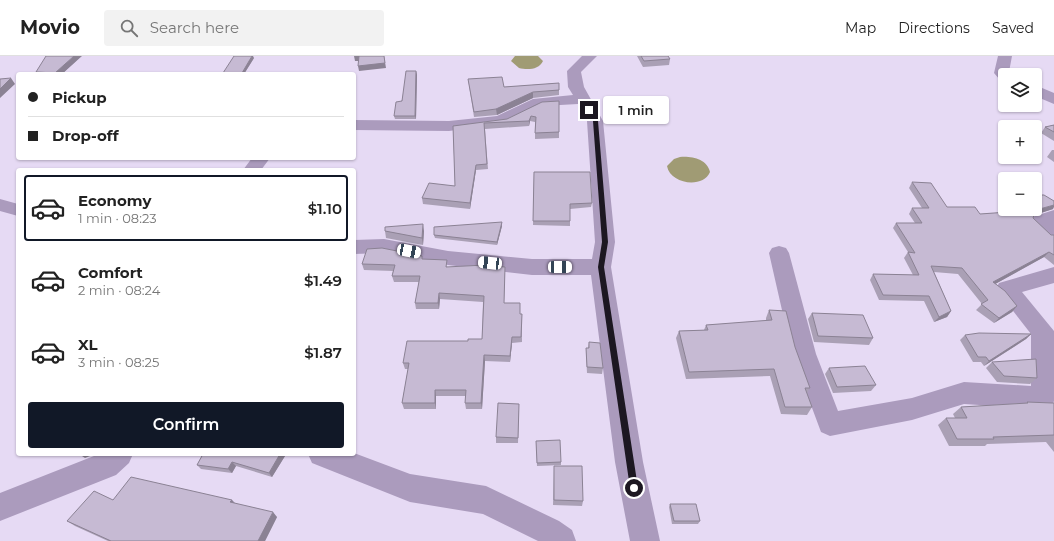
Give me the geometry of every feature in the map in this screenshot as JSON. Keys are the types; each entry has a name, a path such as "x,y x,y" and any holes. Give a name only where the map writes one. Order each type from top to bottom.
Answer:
{"street":[{"path":"590,56 574,71 576,87 595,121 605,242 601,267 629,462 644,541"},
{"path":"1001,68 1005,56"},
{"path":"1042,93 1054,99"},
{"path":"356,125 457,125 501,120 540,102 583,99"},
{"path":"0,205 16,209"},
{"path":"1054,216 1040,222 1054,234"},
{"path":"356,247 384,246 448,258 532,267 601,267"},
{"path":"779,253 804,354 830,424 912,409 964,393 1043,398 1043,332 1007,289 1054,275"},
{"path":"0,507 106,466 117,456"},
{"path":"327,456 410,488 486,500 549,531 561,541"}],"shaded area":[{"path":"515,56 538,56 543,61 536,68 522,69 511,61"},
{"path":"689,157 702,161 706,164 710,172 701,181 694,182 687,182 674,177 669,172 667,166 674,159"}],"building":[{"path":"46,56 74,56 56,72 36,72"},
{"path":"234,56 252,56 243,72 224,72"},
{"path":"359,56 384,56 385,63 358,66"},
{"path":"641,56 668,56 670,59 644,61"},
{"path":"406,71 416,71 415,116 394,116 396,102 402,101"},
{"path":"502,77 504,87 559,83 559,90 533,92 496,109 474,112 468,79"},
{"path":"11,78 0,89 0,79"},
{"path":"559,101 559,132 535,133 536,117 531,116 529,121 484,123 487,164 476,165 470,203 422,198 429,183 455,186 453,126 507,119 542,102"},
{"path":"1054,125 1054,132 1045,127"},
{"path":"534,172 590,172 592,203 570,204 570,221 533,221"},
{"path":"912,182 931,183 947,207 975,207 980,214 998,213 998,216 1034,216 1033,218 1051,235 1054,235 1054,255 1049,252 993,282 1005,291 1017,306 999,318 981,304 988,300 962,268 931,266 951,311 939,317 929,296 883,295 873,274 919,275 908,252 915,253 896,223 922,223 912,208 929,208"},
{"path":"1042,195 1054,201 1054,205 1042,208"},
{"path":"502,222 497,242 434,235 434,227"},
{"path":"423,224 422,238 385,231 385,227"},
{"path":"382,248 422,256 422,259 447,260 446,267 485,265 505,267 504,303 520,303 520,314 522,314 521,337 512,337 510,356 484,355 481,403 465,403 466,390 435,390 435,403 402,403 409,363 403,363 407,341 468,341 468,339 482,339 484,296 439,293 438,303 415,303 420,276 392,276 395,265 362,264 367,249"},
{"path":"769,310 786,311 795,347 810,388 805,388 812,407 785,407 774,369 689,372 679,331 708,330 706,325 772,320"},
{"path":"812,313 863,315 873,338 818,336"},
{"path":"979,333 1031,334 989,361 986,357 978,357 965,335"},
{"path":"589,342 600,343 603,368 587,367 586,348 589,348"},
{"path":"1036,359 1037,378 1004,376 992,362"},
{"path":"865,366 876,385 837,387 829,368"},
{"path":"1027,402 1054,403 1054,435 993,437 994,439 957,439 946,418 967,418 961,407 1028,403"},
{"path":"498,403 519,404 518,438 496,437"},
{"path":"560,440 561,462 537,463 536,441"},
{"path":"202,456 279,456 269,473 232,462 228,469 197,465"},
{"path":"554,466 582,466 583,501 554,500"},
{"path":"131,477 232,500 230,502 273,512 258,541 111,541 67,521 94,491 113,500"},
{"path":"670,504 696,504 700,521 674,521"}],"route":[{"path":"589,110 595,121 605,242 601,267 634,488"}]}
